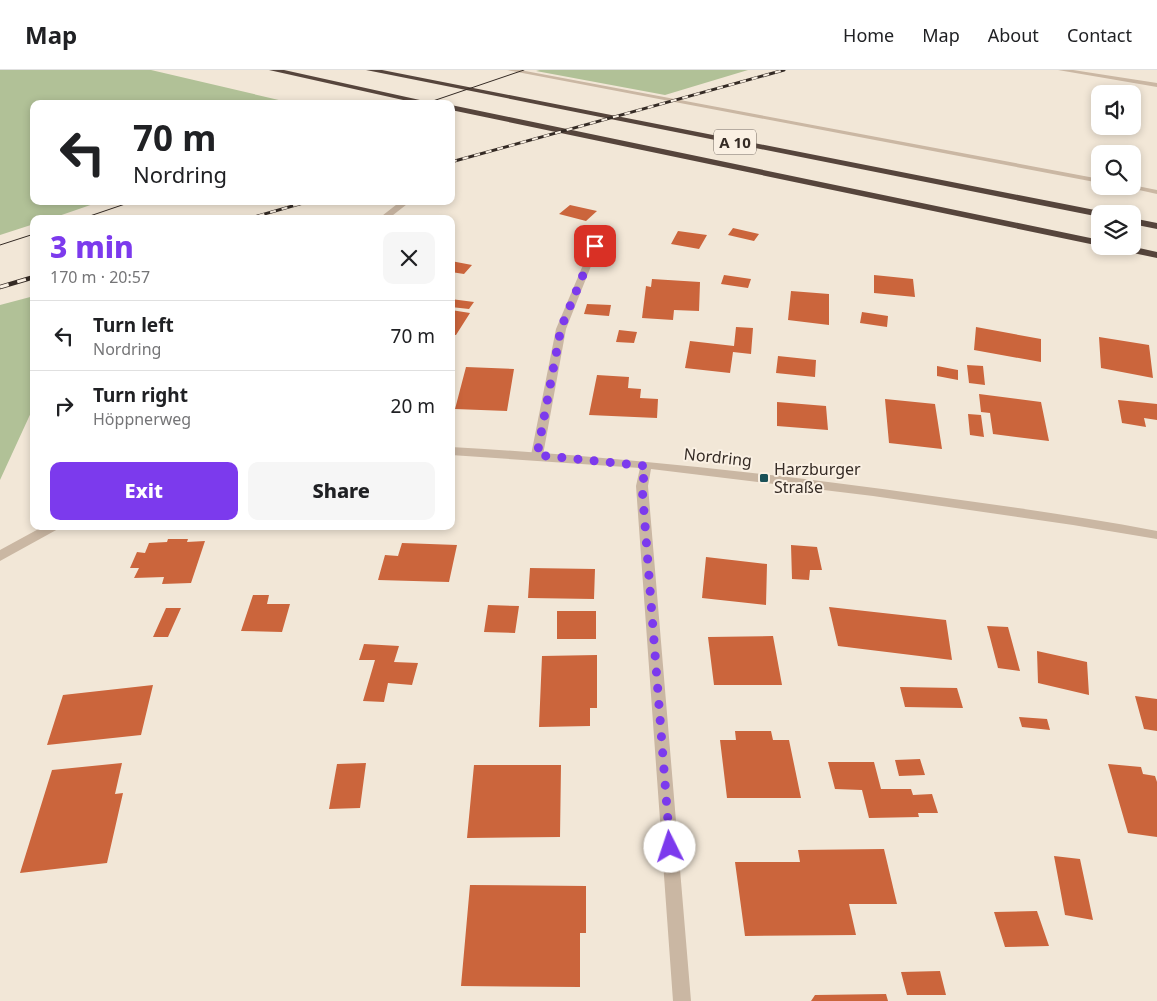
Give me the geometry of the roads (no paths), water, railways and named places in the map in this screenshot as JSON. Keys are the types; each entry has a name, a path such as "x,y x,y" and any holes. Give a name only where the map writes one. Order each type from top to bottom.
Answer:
{"highway":[{"path":"273,70 415,100"},
{"name":"A 10","path":"370,70 1091,212"},
{"name":"A 10","path":"455,108 1091,241"},
{"path":"1141,223 1157,226"},
{"path":"1141,252 1157,255"}],"street":[{"path":"510,70 1091,180"},
{"path":"1061,70 1157,85"},
{"path":"1141,189 1157,192"},
{"path":"388,215 401,205"},
{"path":"537,455 561,328 595,246"},
{"name":"Nordring","path":"455,451 537,455 864,490 1118,527 1157,536"},
{"path":"646,466 642,486 682,1001"},
{"path":"0,556 47,530"}],"tram line":[{"path":"436,100 524,70"},
{"path":"93,215 122,205"},
{"path":"0,245 30,235"}],"railway":[{"path":"455,161 784,70"},
{"path":"261,215 296,205"},
{"path":"0,287 30,278"}],"place":[{"name":"Harzburger Straße","path":"764,478"}]}
